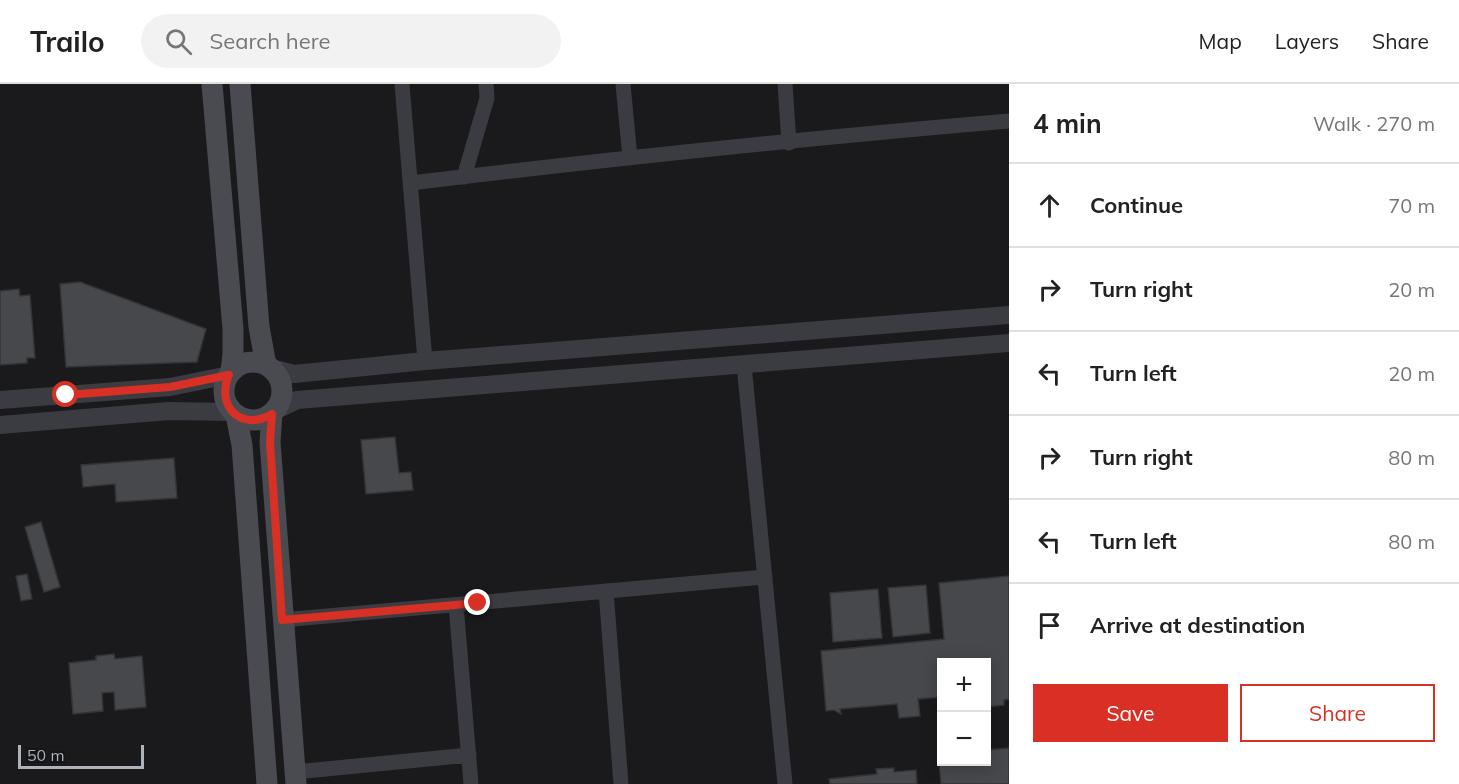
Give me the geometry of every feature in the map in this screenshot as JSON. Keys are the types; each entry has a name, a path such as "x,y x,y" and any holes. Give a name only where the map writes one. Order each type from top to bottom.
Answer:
{"main road":[{"path":"212,84 233,329 233,354 224,394 227,404 244,420 264,419 274,412"},
{"path":"240,84 260,327 268,366 281,382 283,392 274,412 270,442 295,778"},
{"path":"230,374 244,363 251,362 268,366"},
{"path":"234,413 242,445 267,784"}],"street":[{"path":"402,84 425,361"},
{"path":"464,177 487,98 486,84"},
{"path":"623,84 630,158"},
{"path":"785,84 789,143"},
{"path":"411,183 630,158 1009,122"},
{"path":"268,366 294,374 425,361 1009,315"},
{"path":"743,336 785,784"},
{"path":"274,412 297,400 1009,343"},
{"path":"0,400 170,387 230,374"},
{"path":"0,425 169,411 234,413"},
{"path":"282,620 765,577"},
{"path":"606,591 621,784"},
{"path":"456,604 471,784"},
{"path":"295,778 469,755"}],"building":[{"path":"80,282 206,329 197,362 66,367 60,284"},
{"path":"19,289 20,296 30,295 35,358 27,358 27,363 0,365 0,291"},
{"path":"395,437 399,473 411,472 413,490 366,494 361,440"},
{"path":"174,458 177,498 116,502 115,484 83,487 81,465"},
{"path":"41,522 60,587 44,592 25,527"},
{"path":"27,574 32,599 21,601 16,576"},
{"path":"1009,576 1009,699 1004,700 1004,705 991,706 991,658 937,658 937,697 918,699 920,716 899,718 897,704 840,709 841,714 834,710 826,711 821,651 944,639 939,583"},
{"path":"926,585 930,633 893,637 888,588"},
{"path":"878,589 882,638 833,642 830,593"},
{"path":"114,654 115,659 142,656 146,707 115,710 114,692 102,693 103,711 73,714 69,663 96,660 96,656"},
{"path":"1009,748 1009,784 941,784 939,766 991,766 991,750"},
{"path":"894,768 894,772 916,770 917,784 830,784 829,779 877,774 876,769"}],"route":[{"path":"66,395 170,387 229,375 224,394 227,404 236,415 244,420 254,421 272,414 270,442 282,620 478,603"}]}
